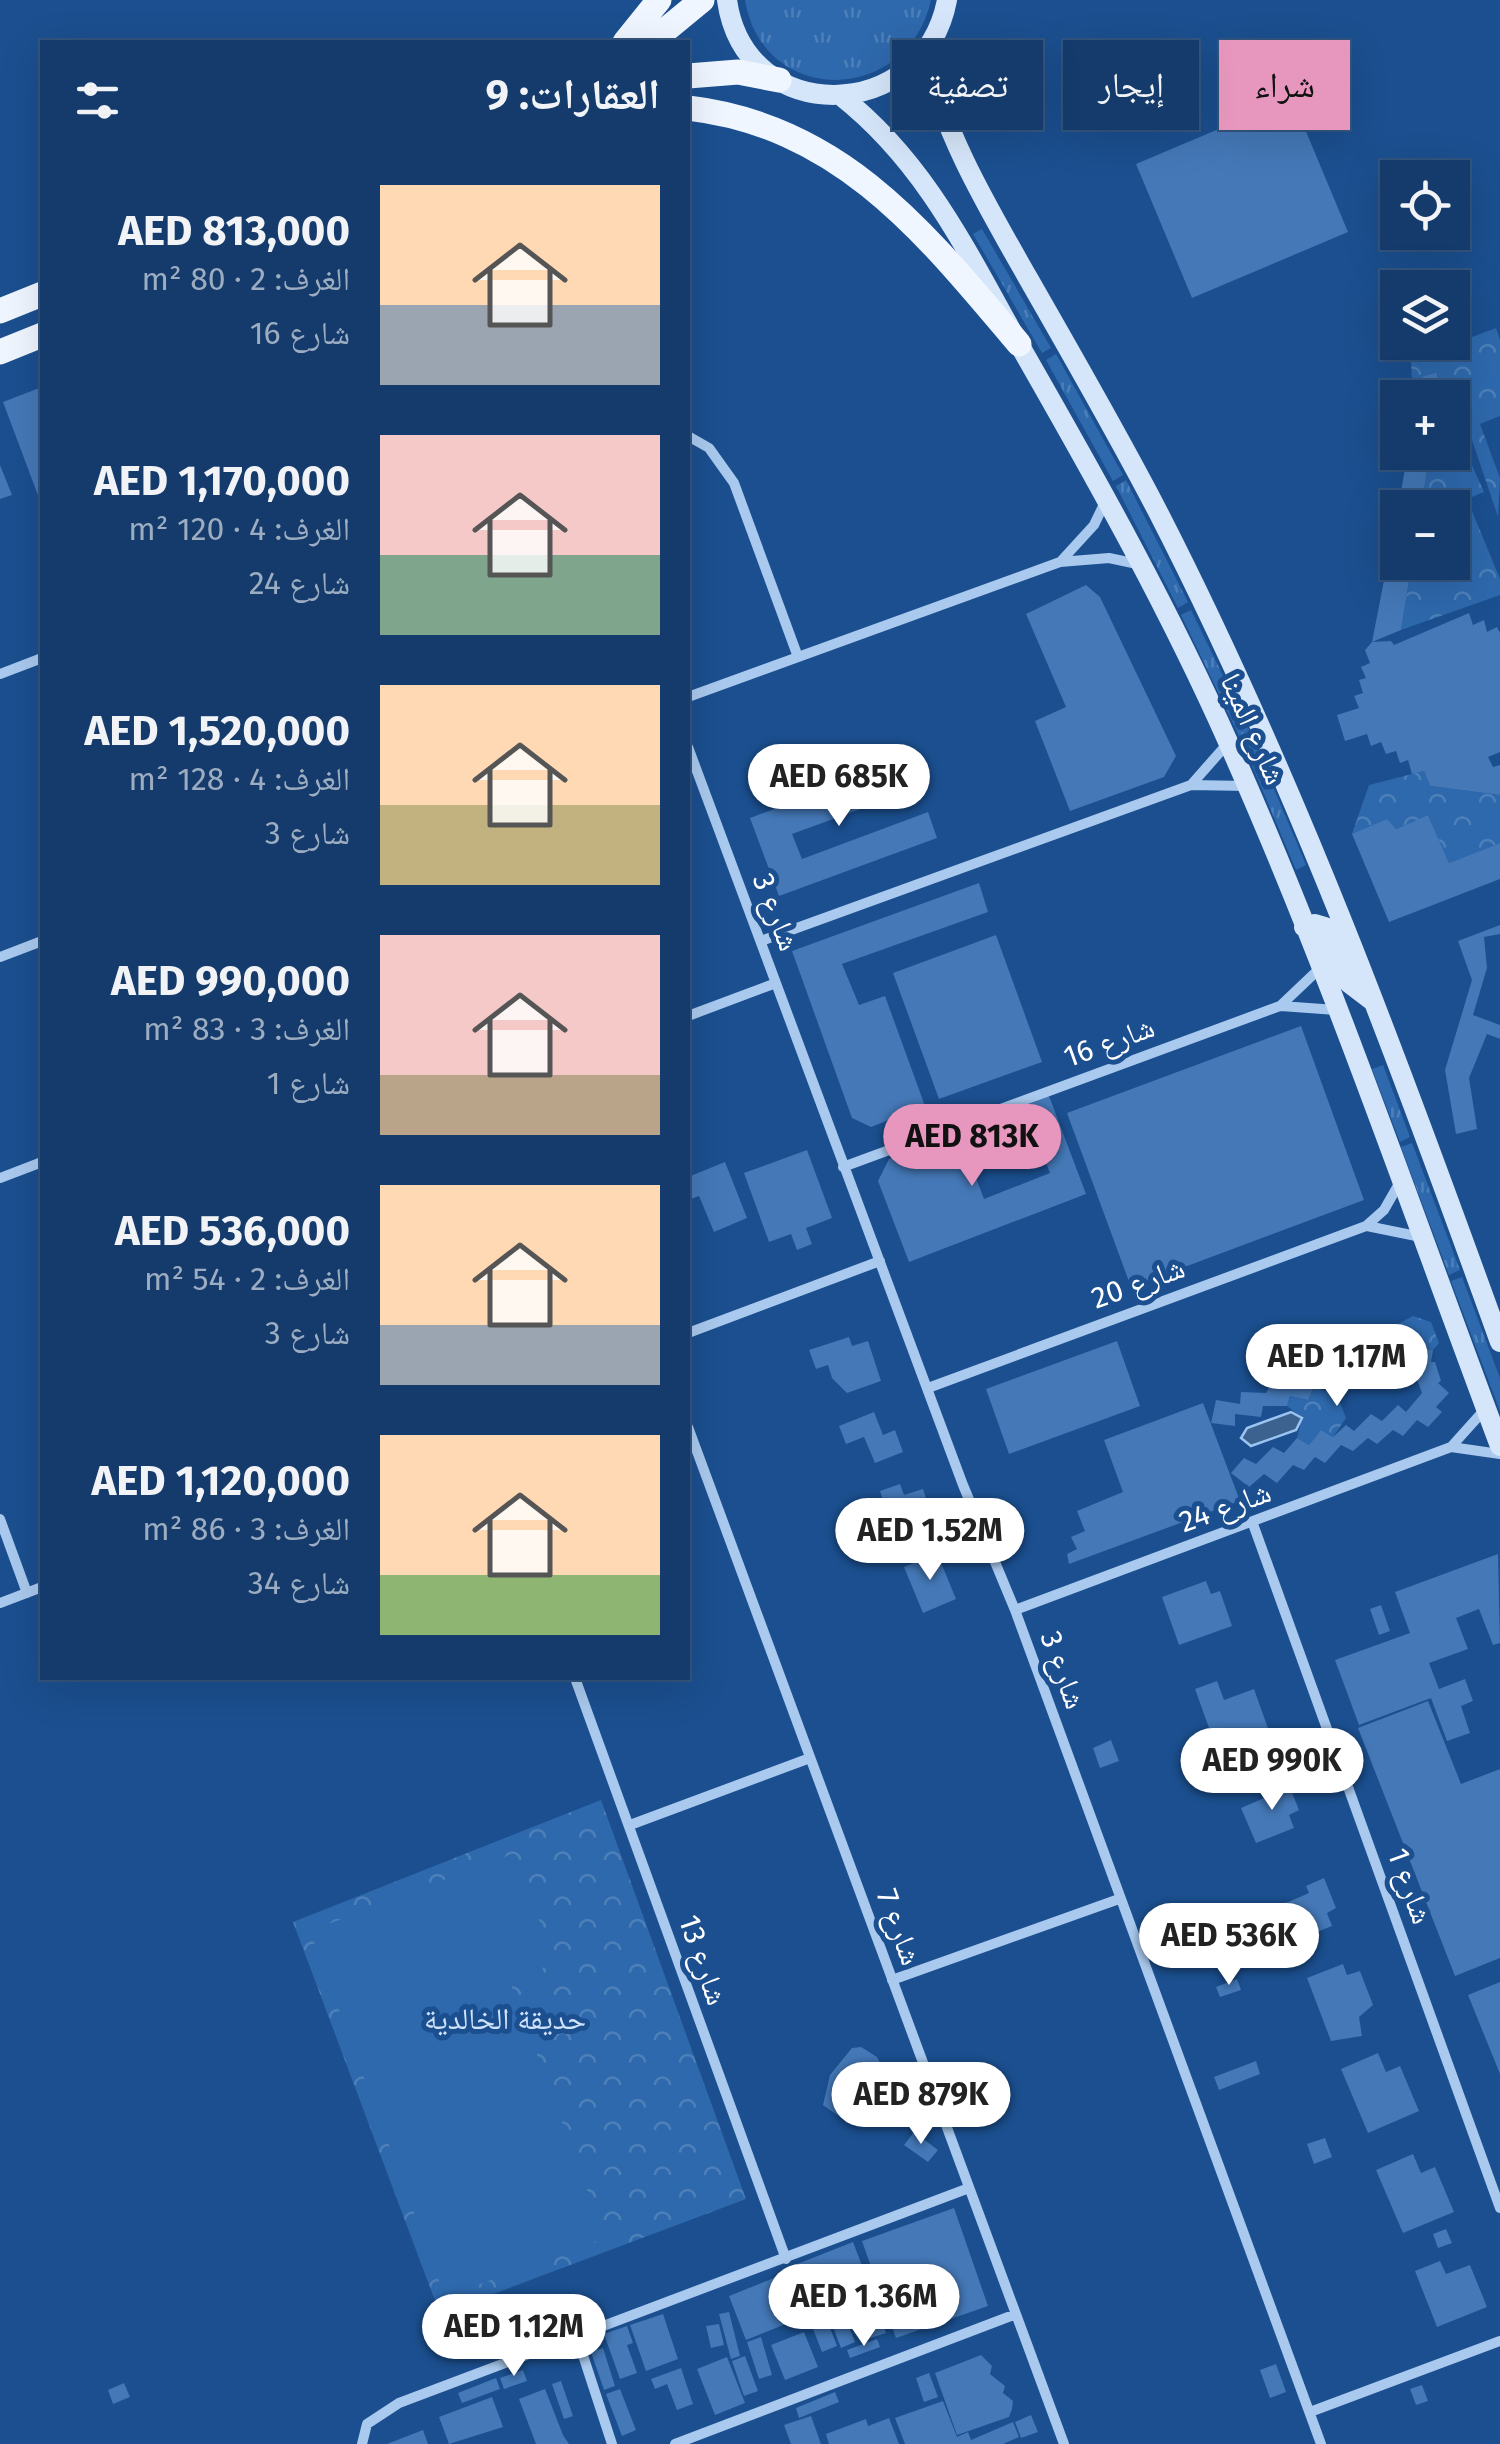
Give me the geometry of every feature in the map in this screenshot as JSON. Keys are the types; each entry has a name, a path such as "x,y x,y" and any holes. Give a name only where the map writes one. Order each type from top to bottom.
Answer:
{"main road":[{"path":"627,40 658,0"},
{"path":"653,40 702,0"},
{"path":"727,0 746,48 779,80"},
{"path":"930,40 947,0"},
{"path":"690,76 738,72 779,80 809,93 840,96 892,81"},
{"name":"شارع المينا","path":"840,96 884,132 921,174 953,222 1144,566 1228,742 1321,968 1500,1446"},
{"path":"690,108 768,128 852,172 930,238 1019,344"},
{"name":"شارع المينا","path":"950,130 970,178 1116,434 1243,686 1310,835 1500,1342"},
{"path":"0,311 40,295"},
{"path":"0,352 40,336"},
{"path":"1304,927 1325,927 1350,982 1374,1002"}],"street":[{"path":"690,437 710,448 734,483 798,657"},
{"path":"1060,562 1094,525 1107,497"},
{"path":"690,696 1060,562 1109,558 1144,566"},
{"path":"0,674 40,659"},
{"path":"1191,785 1228,742"},
{"name":"شارع 3","path":"690,752 843,1167 1016,1610 1118,1899 1321,2444"},
{"path":"761,941 1191,785 1247,786"},
{"path":"0,955 40,942"},
{"name":"شارع 16","path":"843,1167 1280,1006 1321,968"},
{"path":"690,1015 776,983"},
{"name":"شارع 16","path":"1280,1006 1336,1010"},
{"path":"0,1178 40,1163"},
{"path":"1366,1226 1391,1201 1400,1180"},
{"path":"1366,1226 1400,1229 1421,1237"},
{"name":"شارع 20","path":"928,1388 1366,1226"},
{"path":"690,1332 880,1261"},
{"name":"شارع 24","path":"1016,1610 1451,1447 1486,1408"},
{"name":"شارع 7","path":"690,1432 1064,2444"},
{"name":"شارع 24","path":"1451,1447 1500,1454"},
{"path":"0,1520 27,1592"},
{"name":"شارع 1","path":"1253,1524 1500,2208"},
{"path":"0,1603 40,1587"},
{"name":"شارع 13","path":"576,1680 786,2258"},
{"path":"630,1825 810,1758"},
{"path":"892,1980 1118,1899"},
{"path":"362,2444 367,2424 384,2410 970,2188"},
{"path":"676,2444 1016,2314"},
{"path":"576,2338 612,2444"},
{"path":"1310,2412 1500,2341"}],"green space":[{"path":"745,0 931,0 917,35 912,40 892,40 892,61 867,75 836,80 806,75 778,60 757,35"},
{"path":"982,229 1051,348 1042,353 973,234"},
{"path":"1496,328 1500,340 1500,416 1480,424 1500,478 1498,517 1470,434 1470,380 1438,380 1437,372 1412,380 1411,360 1470,360 1470,338"},
{"path":"1056,354 1123,475 1113,481 1046,360"},
{"path":"1470,461 1484,492 1470,498 1470,490 1424,490 1427,470 1470,470"},
{"path":"1126,480 1188,602 1178,608 1116,486"},
{"path":"1470,506 1500,579 1500,595 1401,630 1409,580 1470,580"},
{"path":"1191,610 1251,733 1240,738 1181,615"},
{"path":"1253,739 1306,865 1296,870 1243,744"},
{"path":"1424,771 1430,786 1500,795 1500,843 1449,863 1428,815 1396,829 1352,834 1369,785"},
{"path":"1383,1065 1410,1137 1400,1142 1372,1069"},
{"path":"1412,1143 1460,1270 1449,1275 1401,1147"},
{"path":"1462,1277 1500,1378 1500,1411 1451,1281"},
{"path":"1413,1316 1431,1322 1439,1343 1433,1350 1413,1348 1414,1340 1381,1333"},
{"path":"1314,1387 1337,1395 1346,1418 1333,1437 1321,1430 1309,1445 1297,1438 1302,1418 1287,1406 1290,1396 1308,1400"},
{"name":"حديقة الخالدية","path":"601,1800 746,2199 440,2314 293,1922"},
{"path":"512,1854 556,1962 510,1982 605,2238 445,2297 310,1931"}],"shaded area":[{"path":"1291,1412 1302,1418 1296,1430 1251,1446 1241,1438 1247,1428"}],"building":[{"path":"1219,129 1305,130 1348,232 1192,298 1136,164"},
{"path":"1437,372 1438,380 1421,380"},
{"path":"40,388 40,501 3,402"},
{"path":"0,465 12,495 0,499"},
{"path":"1405,470 1427,470 1424,490 1401,490"},
{"path":"1384,580 1409,580 1401,630 1372,642"},
{"path":"1086,585 1100,597 1176,756 1164,777 1070,811 1035,721 1066,707 1026,614"},
{"path":"1469,613 1473,625 1484,620 1487,632 1497,627 1500,633 1500,752 1488,757 1493,767 1500,765 1500,795 1430,786 1424,771 1412,774 1408,760 1400,763 1396,751 1386,754 1381,742 1371,746 1367,734 1345,741 1337,715 1359,708 1354,696 1363,693 1359,680 1366,678 1361,667 1370,663 1365,650 1372,642 1391,641 1394,645"},
{"path":"910,759 921,787 792,834 802,859 928,812 937,838 779,896 750,818"},
{"path":"1428,815 1449,863 1500,843 1500,879 1389,922 1352,834 1387,819 1396,829"},
{"path":"979,883 988,912 842,964 859,1005 885,996 925,1106 871,1127 852,1118 792,951"},
{"path":"1500,925 1500,934 1484,937 1487,968 1473,1015 1500,1025 1500,1039 1487,1034 1469,1078 1477,1129 1456,1134 1445,1070 1472,980 1458,941"},
{"path":"996,935 1042,1062 939,1099 893,973"},
{"path":"1301,1026 1364,1200 1131,1287 1067,1113"},
{"path":"1049,1096 1086,1194 909,1262 878,1181 889,1159 959,1133 984,1199 1050,1173 1024,1106"},
{"path":"807,1150 832,1218 806,1228 812,1244 797,1250 791,1234 769,1242 744,1173"},
{"path":"725,1162 747,1218 714,1232 699,1196 690,1199 690,1176"},
{"path":"849,1337 852,1346 868,1341 881,1381 847,1393 832,1378 828,1365 816,1369 809,1350"},
{"path":"1391,1337 1415,1340 1413,1348 1433,1350 1431,1362 1435,1362 1441,1381 1438,1383 1449,1393 1436,1407 1442,1412 1428,1427 1417,1420 1403,1436 1393,1430 1377,1444 1368,1438 1353,1451 1341,1445 1325,1463 1315,1457 1304,1470 1293,1465 1277,1483 1264,1474 1249,1487 1231,1473 1244,1458 1256,1464 1273,1447 1284,1453 1297,1438 1309,1445 1321,1430 1333,1437 1346,1425 1354,1431 1371,1414 1382,1421 1398,1405 1406,1412 1422,1393 1411,1363 1390,1358 1386,1371 1365,1370 1360,1380 1338,1380 1335,1390 1314,1387 1308,1400 1290,1396 1287,1406 1263,1406 1261,1417 1235,1414 1235,1426 1211,1423 1216,1400 1240,1404 1241,1392 1266,1393 1272,1381 1289,1384 1291,1372 1315,1375 1316,1364 1338,1367 1341,1355 1368,1359 1368,1345 1389,1349"},
{"path":"1117,1341 1140,1406 1009,1454 986,1389"},
{"path":"1203,1403 1240,1501 1069,1564 1067,1554 1077,1549 1071,1537 1085,1531 1077,1511 1123,1492 1104,1440"},
{"path":"874,1412 883,1435 895,1430 903,1452 875,1463 864,1437 846,1444 839,1426"},
{"path":"900,1484 904,1495 923,1489 936,1530 896,1542 880,1491"},
{"path":"937,1553 956,1599 923,1613 904,1567"},
{"path":"1498,1554 1500,1643 1493,1645 1479,1609 1456,1618 1468,1649 1429,1663 1439,1689 1465,1679 1473,1701 1461,1706 1470,1733 1447,1741 1431,1698 1359,1725 1335,1660 1410,1633 1395,1592"},
{"path":"1206,1581 1211,1594 1220,1591 1232,1626 1179,1645 1162,1597"},
{"path":"1381,1605 1390,1631 1379,1635 1370,1609"},
{"path":"1217,1681 1224,1700 1254,1689 1274,1745 1222,1764 1195,1689"},
{"path":"1428,1701 1461,1784 1500,1769 1500,1958 1455,1976 1358,1728"},
{"path":"1111,1740 1119,1761 1100,1768 1093,1748"},
{"path":"1287,1780 1299,1810 1289,1815 1294,1828 1256,1843 1241,1808 1271,1795 1268,1788"},
{"path":"1324,1878 1336,1908 1327,1913 1332,1926 1294,1941 1279,1906 1309,1893 1306,1886"},
{"path":"1224,1939 1228,1950 1214,1955 1210,1944"},
{"path":"1343,1964 1347,1975 1360,1971 1373,2005 1359,2017 1362,2036 1331,2041 1307,1978"},
{"path":"1237,1979 1241,1990 1220,1997 1216,1987"},
{"path":"1500,1982 1500,2074 1468,1995"},
{"path":"861,2047 877,2057 885,2072 847,2122 823,2105 830,2075 852,2048"},
{"path":"1378,2053 1386,2072 1400,2066 1419,2111 1368,2133 1341,2069"},
{"path":"1256,2061 1260,2074 1219,2090 1214,2077"},
{"path":"914,2132 938,2150 928,2162 904,2145"},
{"path":"1325,2138 1332,2157 1314,2164 1307,2144"},
{"path":"1413,2154 1421,2173 1435,2167 1454,2212 1403,2233 1376,2170"},
{"path":"954,2208 988,2306 896,2338 862,2241"},
{"path":"1446,2229 1452,2243 1438,2248 1433,2234"},
{"path":"853,2242 871,2289 799,2317 782,2270"},
{"path":"1440,2261 1446,2274 1470,2265 1487,2307 1437,2327 1415,2271"},
{"path":"779,2276 796,2320 746,2340 729,2296"},
{"path":"873,2293 886,2333 861,2341 848,2302"},
{"path":"842,2308 855,2342 841,2348 828,2314"},
{"path":"823,2310 837,2346 822,2352 808,2316"},
{"path":"729,2312 740,2356 731,2359 719,2314"},
{"path":"663,2314 678,2359 646,2371 630,2325"},
{"path":"719,2324 724,2345 711,2348 706,2326"},
{"path":"627,2326 633,2343 627,2345 637,2373 620,2379 604,2334"},
{"path":"804,2332 818,2367 785,2380 771,2345"},
{"path":"761,2337 772,2375 759,2379 747,2342"},
{"path":"877,2339 880,2347 850,2358 847,2350"},
{"path":"603,2348 615,2386 604,2390 591,2352"},
{"path":"981,2355 992,2366 990,2374 1005,2386 1003,2393 1013,2401 1012,2409 1009,2417 957,2435 935,2373"},
{"path":"745,2356 758,2391 744,2396 732,2361"},
{"path":"727,2357 745,2403 715,2415 697,2369"},
{"path":"1276,2364 1286,2392 1270,2398 1260,2370"},
{"path":"681,2368 693,2404 677,2410 667,2384 655,2389 651,2379"},
{"path":"523,2370 527,2381 504,2389 500,2378"},
{"path":"929,2373 938,2397 924,2402 916,2378"},
{"path":"496,2378 500,2389 462,2403 458,2393"},
{"path":"561,2381 573,2416 564,2419 552,2384"},
{"path":"124,2383 130,2397 113,2404 108,2390"},
{"path":"1422,2385 1428,2401 1416,2405 1410,2389"},
{"path":"545,2389 569,2444 536,2444 519,2399"},
{"path":"620,2389 636,2430 622,2436 606,2394"},
{"path":"835,2392 839,2402 799,2418 796,2408"},
{"path":"492,2397 503,2427 449,2444 439,2417"},
{"path":"943,2401 957,2437 968,2432 971,2440 1013,2422 1019,2437 1003,2444 905,2444 895,2418"},
{"path":"1031,2415 1038,2432 1021,2438 1015,2422"},
{"path":"811,2416 821,2444 791,2444 784,2425"},
{"path":"889,2418 899,2444 829,2444 826,2434 866,2419 868,2426"},
{"path":"423,2430 428,2444 387,2444"}]}
